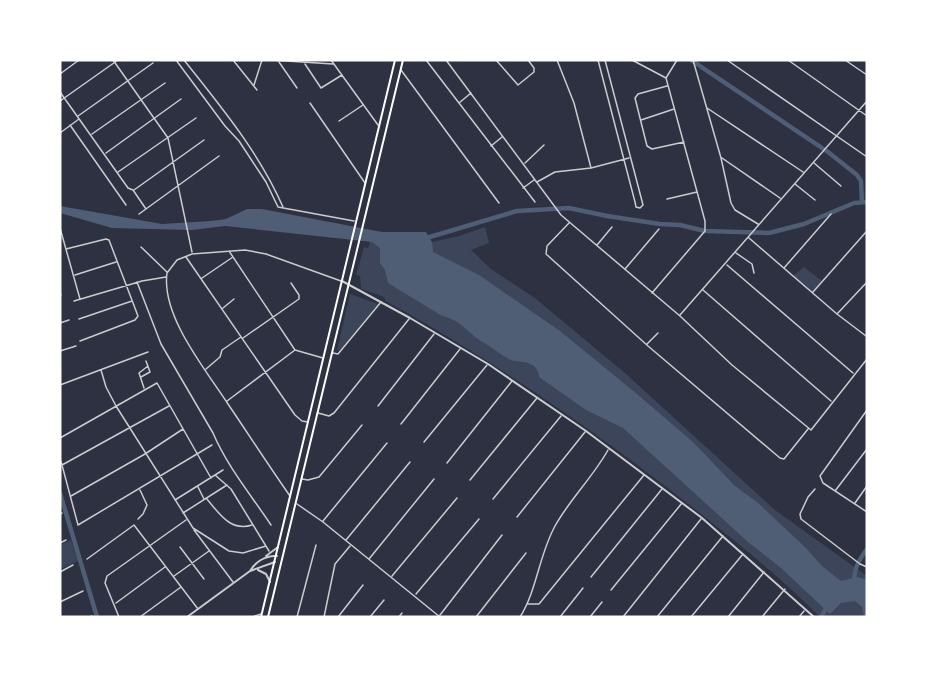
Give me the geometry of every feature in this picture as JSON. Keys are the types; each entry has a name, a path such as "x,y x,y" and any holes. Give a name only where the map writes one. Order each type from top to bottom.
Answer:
{"main road":[{"path":"261,616 395,60"},
{"path":"268,617 403,60"},
{"path":"277,556 283,557"},
{"path":"275,562 282,564"}],"street":[{"path":"60,74 80,60"},
{"path":"60,101 118,60"},
{"path":"176,60 225,126 239,141 266,182 277,205 356,221"},
{"path":"184,60 243,135 271,180 283,208"},
{"path":"238,60 234,61 257,90"},
{"path":"254,86 262,60"},
{"path":"271,60 334,64"},
{"path":"331,60 379,127"},
{"path":"426,60 535,202"},
{"path":"446,60 557,210 732,364 809,428 813,430 832,402 867,359"},
{"path":"496,60 518,85 534,72 528,60"},
{"path":"531,64 533,60"},
{"path":"557,60 574,103 591,168"},
{"path":"598,60 636,207 640,208 643,205 605,60"},
{"path":"632,60 666,78"},
{"path":"652,293 705,230 698,192 666,78 677,60"},
{"path":"693,60 735,210 759,225"},
{"path":"727,60 867,157"},
{"path":"788,60 867,116"},
{"path":"845,60 867,75"},
{"path":"114,61 168,138 192,254"},
{"path":"278,61 297,88"},
{"path":"60,133 153,63"},
{"path":"304,63 321,88 342,75"},
{"path":"401,69 499,203"},
{"path":"92,135 165,82"},
{"path":"668,86 636,95 634,100 649,148 684,142"},
{"path":"60,92 128,188 133,190 146,209"},
{"path":"458,103 471,93"},
{"path":"105,154 181,99"},
{"path":"680,316 780,198 867,101"},
{"path":"310,103 365,183"},
{"path":"339,121 364,104"},
{"path":"707,108 804,173"},
{"path":"640,120 675,109"},
{"path":"117,172 196,118"},
{"path":"70,126 126,205"},
{"path":"491,146 503,136"},
{"path":"133,190 204,140"},
{"path":"524,164 544,146"},
{"path":"139,214 219,156"},
{"path":"537,182 555,172 591,168 630,158"},
{"path":"721,158 780,198"},
{"path":"813,163 841,186"},
{"path":"522,188 535,179"},
{"path":"794,183 815,201"},
{"path":"668,199 698,192"},
{"path":"784,268 831,214"},
{"path":"569,222 547,246 546,254 647,345 780,458 784,459 809,428"},
{"path":"596,245 612,227"},
{"path":"60,228 80,299"},
{"path":"624,270 659,229"},
{"path":"812,293 866,232"},
{"path":"749,237 837,314 867,336"},
{"path":"66,249 107,239 138,316 136,320 80,340"},
{"path":"141,247 167,273"},
{"path":"228,251 295,350 324,358"},
{"path":"290,497 205,370 180,328 169,300 167,277 167,273 177,260 192,254 228,251 252,251 266,254 342,281 410,318 488,364 645,474 702,518 813,616"},
{"path":"736,252 752,264 754,273"},
{"path":"186,256 295,415 302,421 308,422"},
{"path":"202,279 233,257"},
{"path":"74,275 117,261"},
{"path":"726,264 854,374"},
{"path":"74,302 137,282 167,277"},
{"path":"137,282 161,344 213,433 224,457 271,525"},
{"path":"837,314 867,282"},
{"path":"205,370 220,357 222,350 299,298 291,283"},
{"path":"703,290 832,402"},
{"path":"222,308 234,299"},
{"path":"79,319 133,301"},
{"path":"332,353 339,354 381,302"},
{"path":"318,413 329,416 334,413 410,318"},
{"path":"60,323 69,320"},
{"path":"378,406 435,333"},
{"path":"647,345 658,333"},
{"path":"60,351 76,346"},
{"path":"400,424 461,348"},
{"path":"226,401 266,374 295,350"},
{"path":"60,385 148,352"},
{"path":"141,378 149,374 146,361"},
{"path":"424,442 488,364"},
{"path":"144,389 140,371 148,366"},
{"path":"101,370 106,387 116,406 159,477 186,520 233,583"},
{"path":"447,463 512,380"},
{"path":"60,438 155,383 158,384 211,478"},
{"path":"470,480 537,397"},
{"path":"62,465 170,405"},
{"path":"867,410 820,476 823,483 867,512"},
{"path":"493,499 562,415"},
{"path":"302,479 319,477 362,425"},
{"path":"70,496 145,454 183,429"},
{"path":"517,517 586,431"},
{"path":"323,522 387,443"},
{"path":"60,459 78,525 212,445"},
{"path":"520,617 528,604 534,580 555,526 597,469 609,448"},
{"path":"835,491 867,449"},
{"path":"345,540 410,462"},
{"path":"174,500 223,470"},
{"path":"528,604 539,604 645,474"},
{"path":"215,475 227,484 270,552"},
{"path":"369,559 434,479"},
{"path":"182,513 227,484"},
{"path":"198,486 205,498 234,526 253,525"},
{"path":"854,504 867,486"},
{"path":"591,577 663,488"},
{"path":"138,519 147,505 140,489"},
{"path":"815,489 808,497 800,514 801,519 867,567"},
{"path":"392,577 457,498"},
{"path":"611,590 682,503"},
{"path":"296,504 323,522 440,616 502,535"},
{"path":"625,616 702,518"},
{"path":"415,596 479,519"},
{"path":"119,617 105,579 186,520"},
{"path":"87,559 134,525 198,609"},
{"path":"193,528 228,551 243,553 266,546"},
{"path":"657,617 723,536"},
{"path":"60,543 66,540"},
{"path":"297,617 316,545"},
{"path":"324,617 335,564 351,545"},
{"path":"186,617 250,571 253,566 279,546"},
{"path":"180,547 204,579"},
{"path":"174,576 209,551"},
{"path":"476,617 526,554"},
{"path":"691,617 743,554"},
{"path":"266,556 277,556"},
{"path":"250,571 275,562"},
{"path":"60,572 73,565"},
{"path":"114,604 166,566"},
{"path":"256,570 266,574 270,582"},
{"path":"728,617 764,572"},
{"path":"338,617 363,585"},
{"path":"140,617 182,587"},
{"path":"560,617 583,588"},
{"path":"762,617 785,589"},
{"path":"60,602 83,591"},
{"path":"370,617 384,600"},
{"path":"590,617 602,602"},
{"path":"799,617 806,609"},
{"path":"399,617 402,613"},
{"path":"252,617 261,616"}],"shaded area":[{"path":"60,206 162,224 226,219 247,209 262,209 382,232 426,232 432,242 433,252 479,275 560,331 637,394 693,442 735,486 757,502 822,566 841,581 857,577 867,580 867,617 864,617 862,607 855,601 841,603 830,614 623,428 586,410 539,377 531,364 508,359 477,339 456,321 442,316 388,283 385,270 380,263 380,248 372,242 225,226 192,230 112,228 60,213"},
{"path":"485,227 489,243 471,250 491,269 535,298 625,373 775,510 867,576 867,617 820,617 728,536 659,481 584,426 467,348 386,301 384,297 361,289 360,276 356,275 364,247 368,248 370,242 432,242"},
{"path":"804,267 822,281 812,293 793,276"},
{"path":"350,294 378,304 340,350 337,350"},
{"path":"71,540 78,561 60,569 60,545"}],"waterway":[{"path":"691,60 828,152 857,175 861,181 862,202"},
{"path":"423,239 517,211 569,208 705,231 769,233 804,224 854,203 867,202"},
{"path":"60,493 97,617"},
{"path":"854,582 858,564 867,549"},
{"path":"821,617 827,607"}]}
